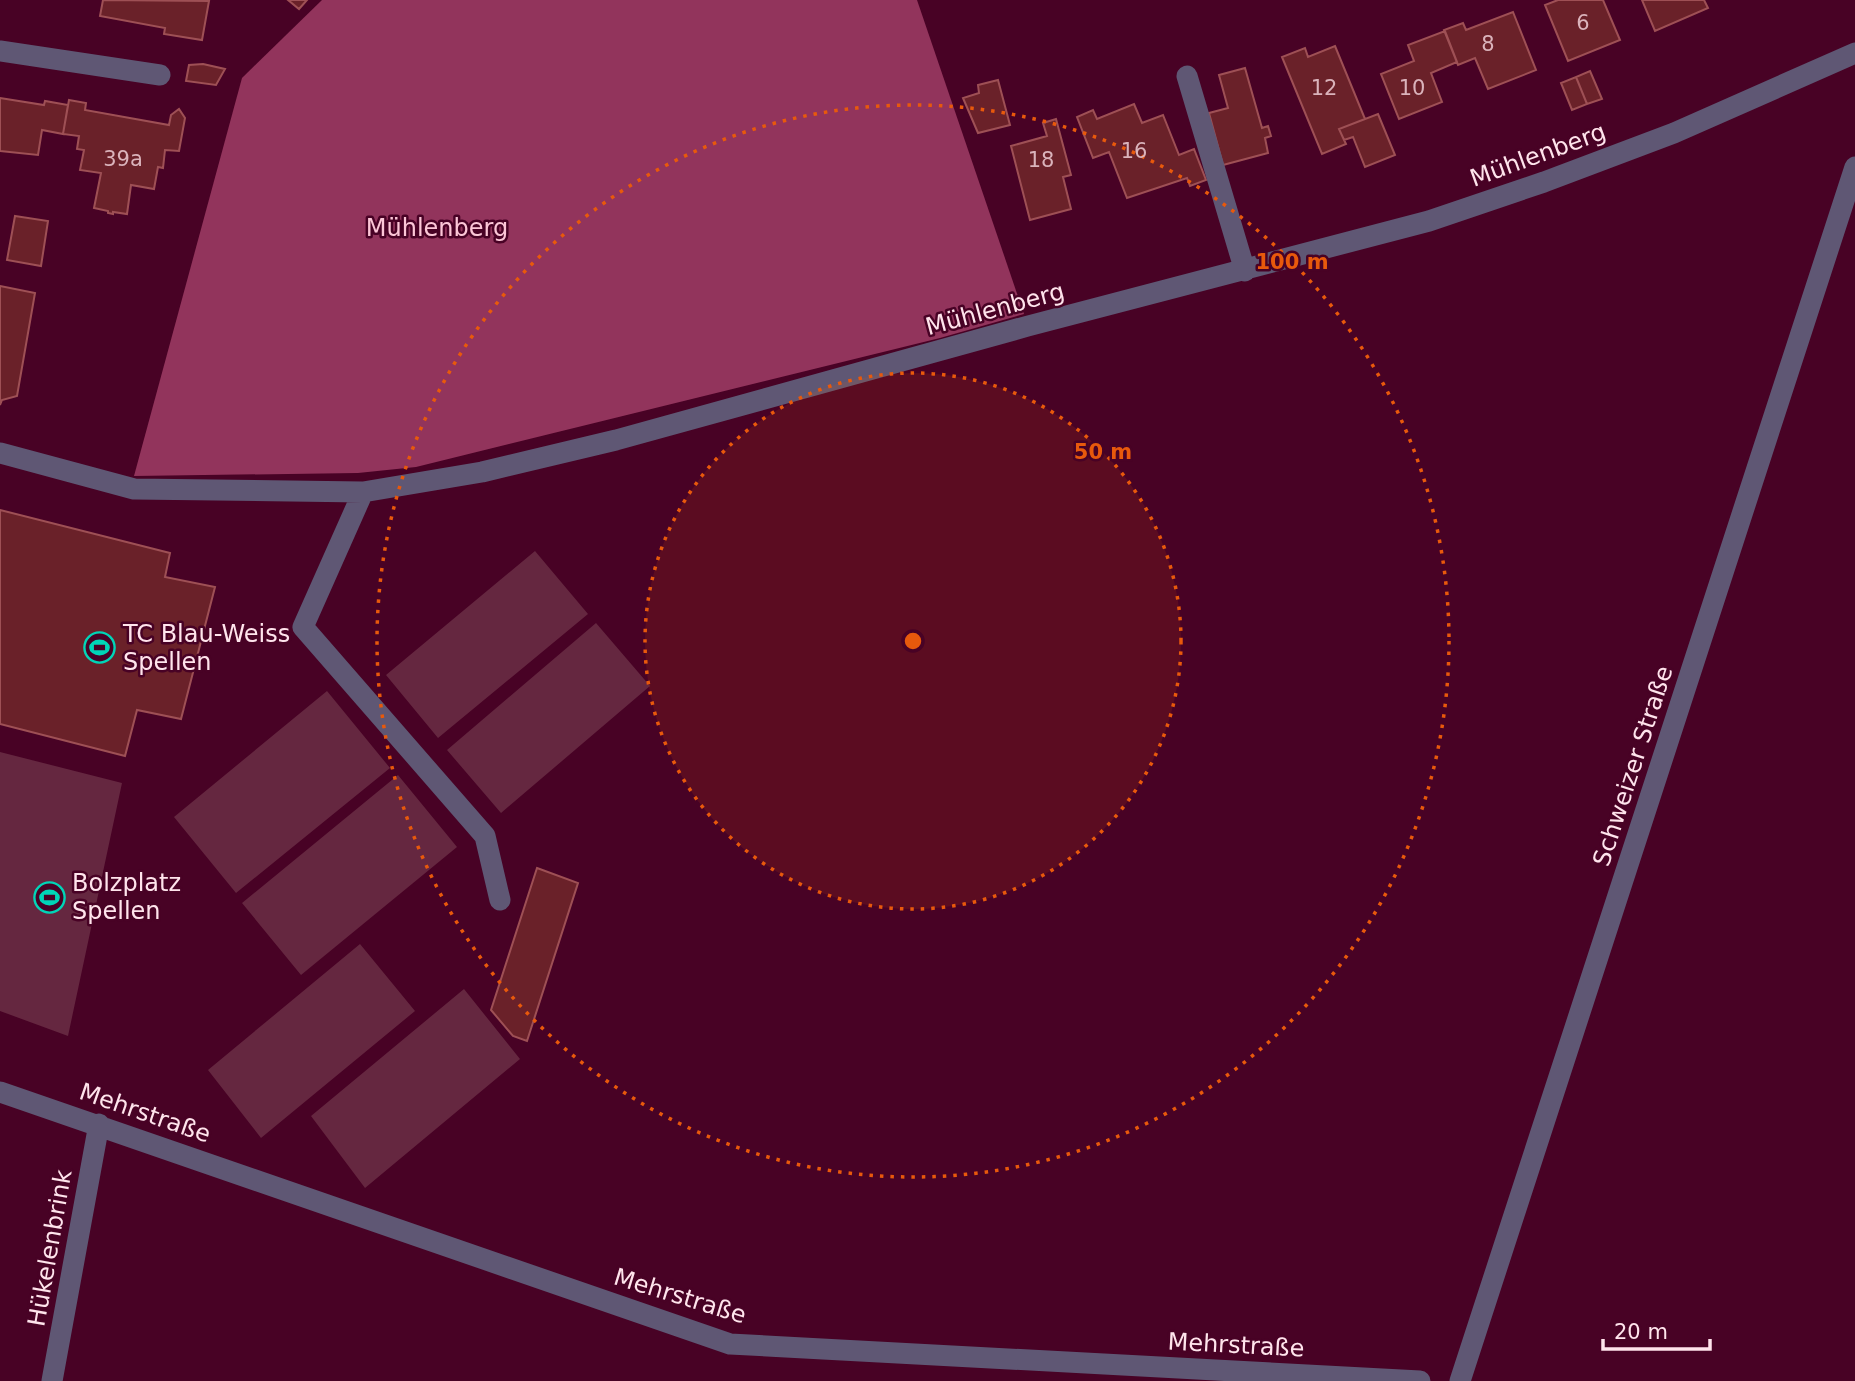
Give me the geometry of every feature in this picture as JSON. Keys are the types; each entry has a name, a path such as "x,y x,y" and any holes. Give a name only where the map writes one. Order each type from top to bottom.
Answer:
{"street":[{"path":"0,51 160,75"},
{"name":"Mühlenberg","path":"0,453 134,489 363,492 482,472 616,440 1028,326 1245,271 1429,220 1544,182 1674,133 1855,53"},
{"path":"1186,76 1245,271"},
{"name":"Schweizer Straße","path":"1460,1381 1855,167"},
{"path":"363,492 303,627 485,836 500,900"},
{"name":"Mehrstraße","path":"0,1091 730,1344 1420,1381"},
{"name":"Hükelenbrink","path":"52,1381 99,1124"}],"shaded area":[{"path":"535,551 588,614 438,738 386,675"},
{"path":"596,623 650,686 501,813 447,750"},
{"path":"327,691 390,768 236,893 174,817"},
{"name":"Bolzplatz Spellen","path":"0,752 122,783 68,1036 0,1011"},
{"path":"398,775 457,847 301,975 242,903"},
{"path":"360,944 415,1011 261,1138 208,1070"},
{"path":"464,989 520,1059 365,1188 311,1116"}],"green space":[{"name":"Mühlenberg","path":"322,0 917,0 1024,314 940,338 416,467 358,473 134,476 242,78"}],"building":[{"path":"103,0 209,1 202,40 164,34 165,28 100,16"},
{"path":"288,0 307,0 299,9"},
{"path":"1558,0 1603,0 1620,40 1568,61 1545,5"},
{"path":"1642,0 1704,0 1708,8 1655,31"},
{"path":"1513,12 1536,70 1488,89 1475,58 1458,65 1444,30 1463,23 1466,30"},
{"path":"1445,31 1457,62 1431,73 1442,102 1399,119 1381,74 1414,61 1408,45"},
{"path":"1335,46 1365,119 1339,129 1346,144 1322,154 1282,57 1305,48 1308,57"},
{"path":"203,64 225,69 216,85 186,81 189,65"},
{"path":"1245,68 1262,128 1268,126 1271,136 1265,138 1268,153 1223,165 1209,113 1228,108 1219,75"},
{"path":"1590,71 1602,99 1587,104 1576,77"},
{"path":"1576,77 1587,104 1572,110 1561,83"},
{"path":"998,80 1010,125 978,133 963,98 979,93 978,85"},
{"path":"0,98 44,105 45,101 68,105 63,134 42,130 38,155 0,151"},
{"path":"69,100 86,103 85,110 169,125 171,115 179,109 185,118 179,151 165,150 163,168 158,167 154,189 131,185 127,214 113,214 94,208 101,173 80,170 84,150 77,149 79,136 63,134"},
{"path":"1134,104 1142,123 1163,115 1179,155 1194,149 1206,180 1190,186 1187,178 1127,198 1109,152 1093,158 1077,117 1093,110 1097,119"},
{"path":"1378,114 1395,155 1365,167 1353,137 1344,140 1339,129"},
{"path":"1056,119 1071,175 1063,177 1071,209 1030,220 1011,146 1047,136 1043,123"},
{"path":"15,216 48,221 41,266 7,260"},
{"path":"0,286 35,293 17,396 2,400 0,405"},
{"name":"TC Blau-Weiss Spellen","path":"0,510 170,553 165,577 215,587 181,719 137,710 125,756 0,724"},
{"path":"537,868 578,883 527,1041 513,1036 491,1010"}],"place":[{"name":"TC Blau-Weiss Spellen","path":"100,648"},
{"name":"Bolzplatz Spellen","path":"49,897"}]}
